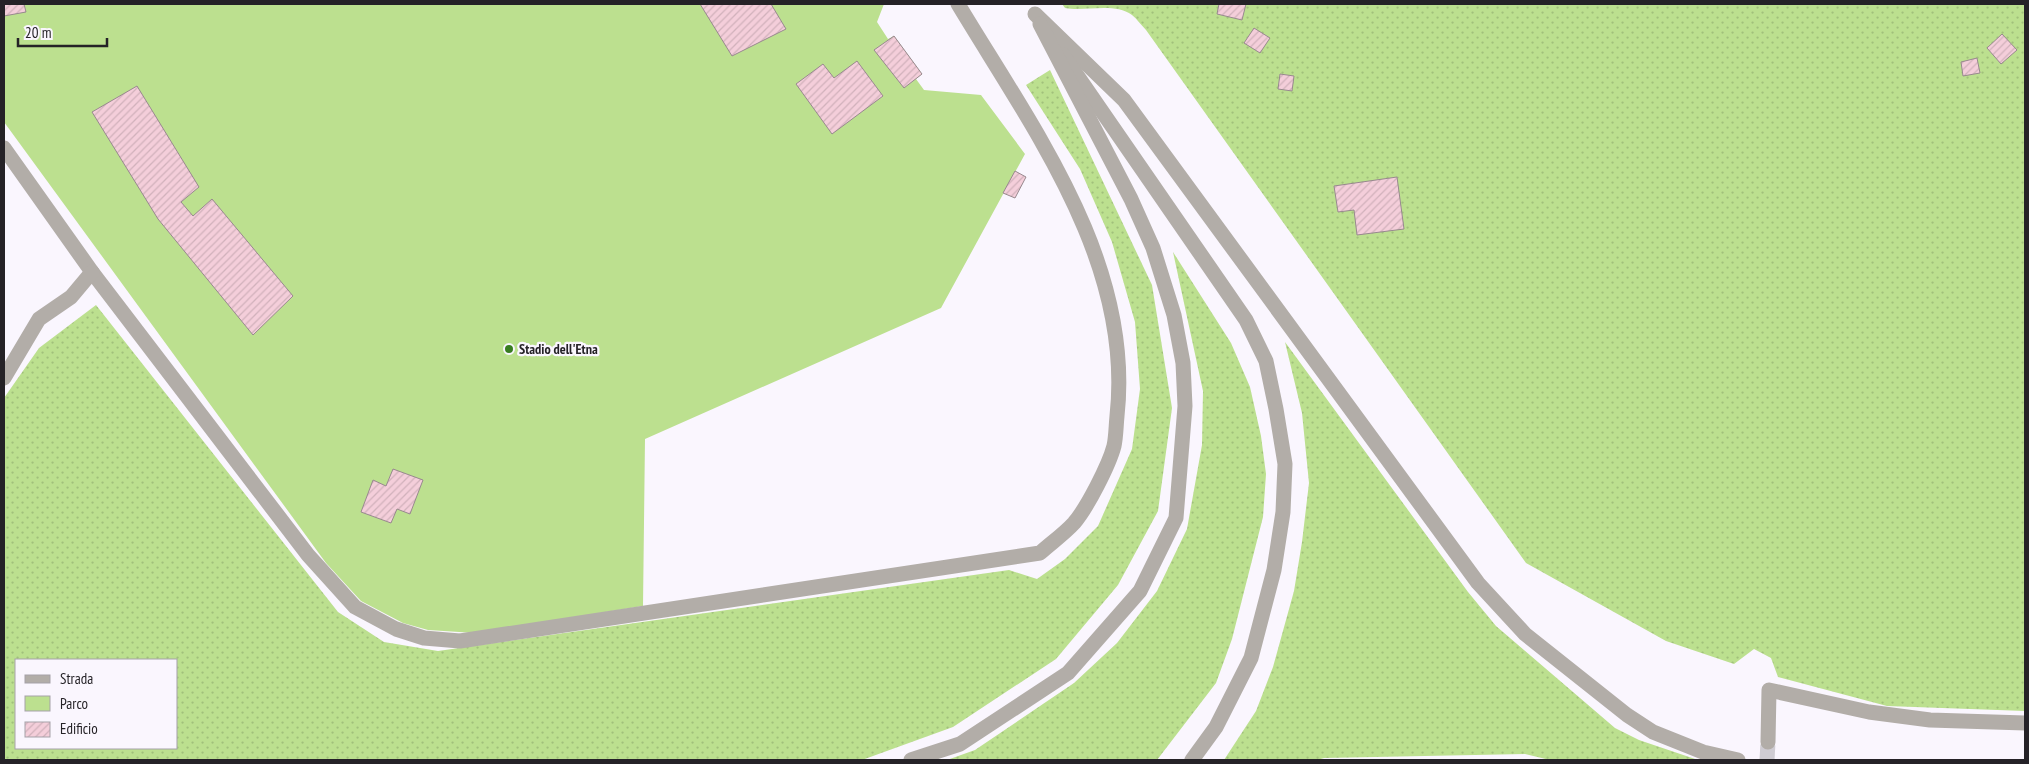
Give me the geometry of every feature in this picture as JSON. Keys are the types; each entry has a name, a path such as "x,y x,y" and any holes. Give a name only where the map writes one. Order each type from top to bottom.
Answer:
{"street":[{"path":"4,148 92,272 308,554 355,607 396,629 424,638 460,641 1040,553 1074,522 1100,480 1114,446 1120,390 1118,340 1104,283 1083,222 1045,151 958,4"},
{"path":"911,760 960,744 1068,672 1140,591 1176,518 1185,406 1183,363 1174,315 1153,248 1146,232 1031,9"},
{"path":"1031,9 1246,320 1266,361 1285,464 1283,512 1274,570 1251,658 1216,727 1192,760"},
{"path":"1031,9 1124,100 1478,583 1503,611 1525,634 1627,716 1653,732 1703,752 1738,760"},
{"path":"4,378 38,318 71,297 92,272"},
{"path":"1768,742 1769,690 1869,712 1930,720 2025,723"}],"green space":[{"name":"Stadio dell'Etna","path":"4,4 884,4 877,22 888,39 894,36 922,74 916,79 924,90 981,95 1025,154 941,308 645,439 643,606 475,633 428,630 403,623 361,601 326,563 4,122"},
{"path":"1062,4 2025,4 2025,711 1887,706 1778,677 1771,658 1754,649 1734,664 1666,641 1526,563 1146,30 1132,15 1125,11 1108,8 1073,9 1065,8"},
{"path":"1050,70 1152,285 1172,408 1158,511 1118,585 1056,659 953,727 862,760 4,760 4,398 39,348 96,305 338,612 384,642 438,651 1009,570 1037,579 1065,559 1098,526 1132,449 1140,389 1135,322 1112,242 1080,169 1026,85"},
{"path":"1173,252 1231,343 1250,387 1261,436 1266,474 1263,517 1232,639 1216,683 1157,760 947,760 975,750 1074,683 1117,643 1157,591 1187,529 1202,445 1203,391"},
{"path":"1285,342 1468,592 1496,626 1615,728 1639,740 1698,760 1550,760 1525,754 1324,758 1317,760 1224,760 1256,711 1273,667 1294,591 1302,542 1309,483 1302,413"}],"building":[{"path":"4,4 24,4 26,12 4,16"},
{"path":"700,4 771,4 786,29 732,56"},
{"path":"1219,4 1246,4 1242,20 1217,14"},
{"path":"1254,28 1270,38 1260,53 1244,43"},
{"path":"2002,34 2017,50 2001,64 1987,48"},
{"path":"894,36 922,74 904,88 874,50"},
{"path":"1977,58 1980,73 1963,76 1961,62"},
{"path":"857,61 883,96 832,134 796,84 823,64 834,78"},
{"path":"1280,74 1294,76 1292,91 1278,89"},
{"path":"137,86 199,187 181,202 193,216 212,199 293,296 253,335 158,219 92,112"},
{"path":"1015,171 1026,177 1015,198 1003,193"},
{"path":"1397,177 1404,229 1357,235 1354,210 1338,212 1334,186"},
{"path":"393,469 423,480 410,514 397,509 391,523 361,512 373,480 386,486"}],"tunnel":[{"path":"1767,760 1768,742"}],"place":[{"name":"Stadio dell'Etna","path":"509,349"}]}
